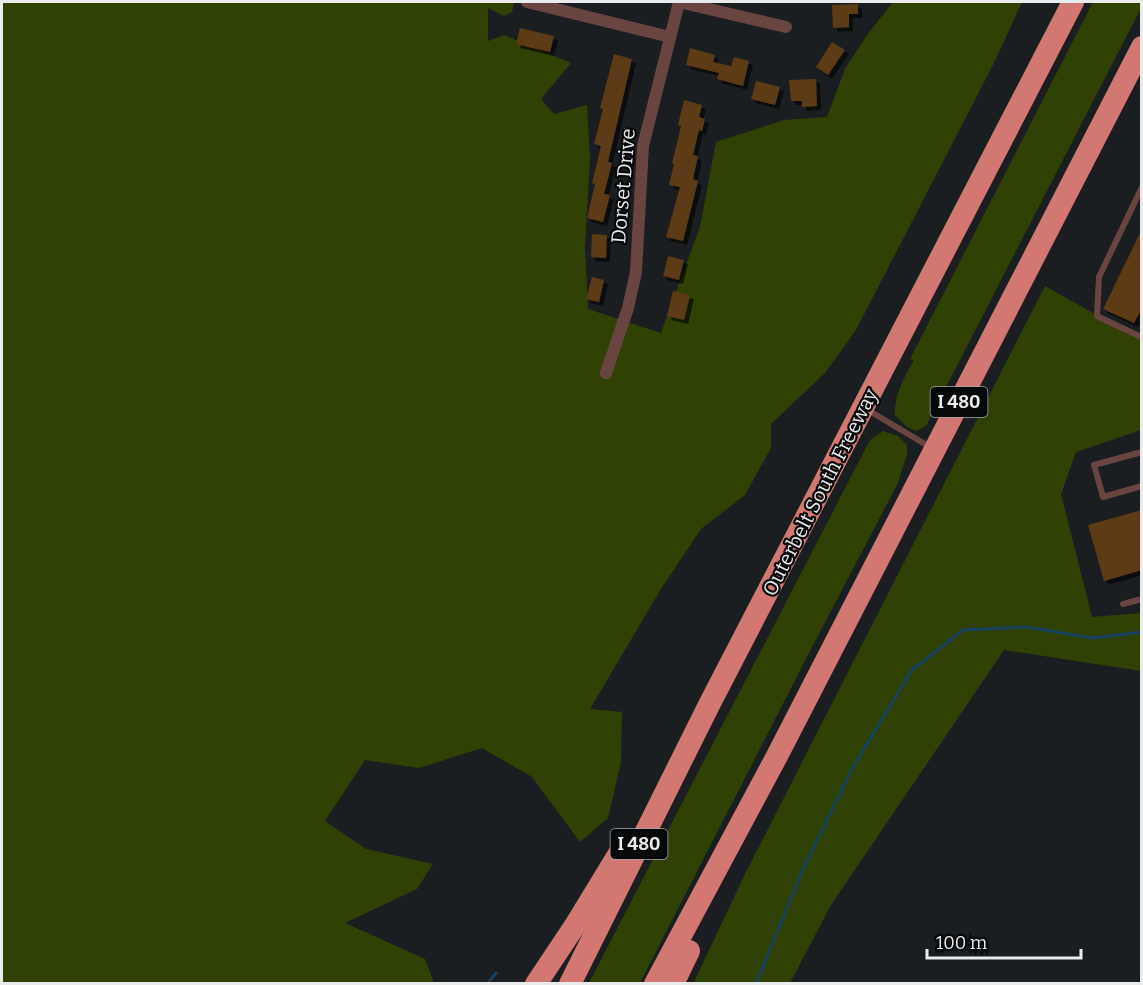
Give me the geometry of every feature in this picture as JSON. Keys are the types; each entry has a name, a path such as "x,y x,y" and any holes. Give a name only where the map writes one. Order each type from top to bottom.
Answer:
{"highway":[{"name":"Outerbelt South Freeway","path":"570,984 709,705 1073,2"},
{"name":"I 480","path":"655,984 777,756 1142,47"},
{"path":"536,984 576,924 709,705"},
{"path":"673,984 733,860 777,756"}],"street":[{"path":"527,2 670,37"},
{"path":"679,2 786,27"},
{"name":"Dorset Drive","path":"606,373 628,308 636,272 643,146 679,2"}],"lane":[{"path":"1142,187 1099,277 1097,316 1139,336 1142,335"},
{"path":"863,407 934,450"},
{"path":"1142,452 1094,465 1103,497 1142,486"},
{"path":"1123,603 1142,598"}],"green space":[{"path":"2,2 514,2 512,12 504,16 488,8 488,41 504,35 571,63 541,99 554,114 587,105 590,158 585,247 588,309 661,333 700,227 716,142 784,120 827,117 845,69 867,35 893,2 1022,2 995,61 856,330 825,373 771,424 771,448 745,495 701,529 661,589 590,709 622,712 621,762 608,818 580,842 532,777 482,748 419,768 365,760 325,821 366,849 433,864 417,889 345,923 425,959 434,983 2,984"},
{"path":"1093,2 1141,2 1141,8 926,426 917,431 907,427 895,415 895,408 900,387 914,360 910,359"},
{"path":"1045,286 1141,340 1141,430 1076,452 1061,494 1092,617 1141,613 1141,671 1004,650 831,905 790,983 693,984 746,872"},
{"path":"883,431 898,436 907,445 907,454 898,483 640,983 589,983 870,440"}],"building":[{"path":"858,4 858,14 849,14 849,27 833,28 832,5"},
{"path":"520,28 554,36 550,52 516,44"},
{"path":"832,42 845,50 828,75 816,67"},
{"path":"690,48 715,55 713,62 731,66 734,57 749,61 743,86 717,79 719,73 686,65"},
{"path":"614,54 632,59 608,162 612,163 604,194 610,195 603,222 587,218 601,146 594,144 603,109 600,108"},
{"path":"816,79 817,106 802,107 802,101 791,101 789,80"},
{"path":"756,81 780,87 775,105 751,99"},
{"path":"684,100 702,105 699,117 705,119 702,131 699,130 693,155 698,156 693,179 698,181 683,241 666,237 680,187 669,185"},
{"path":"1142,229 1142,308 1134,323 1103,309"},
{"path":"592,234 607,235 606,258 591,257"},
{"path":"668,256 684,260 679,280 663,276"},
{"path":"592,277 604,280 599,302 586,299"},
{"path":"673,291 690,295 684,320 667,316"},
{"path":"1142,510 1142,570 1104,581 1088,525"}],"waterway":[{"path":"756,984 803,869 853,767 912,670 963,630 1026,627 1093,638 1142,632"},
{"path":"487,984 496,973"}]}
